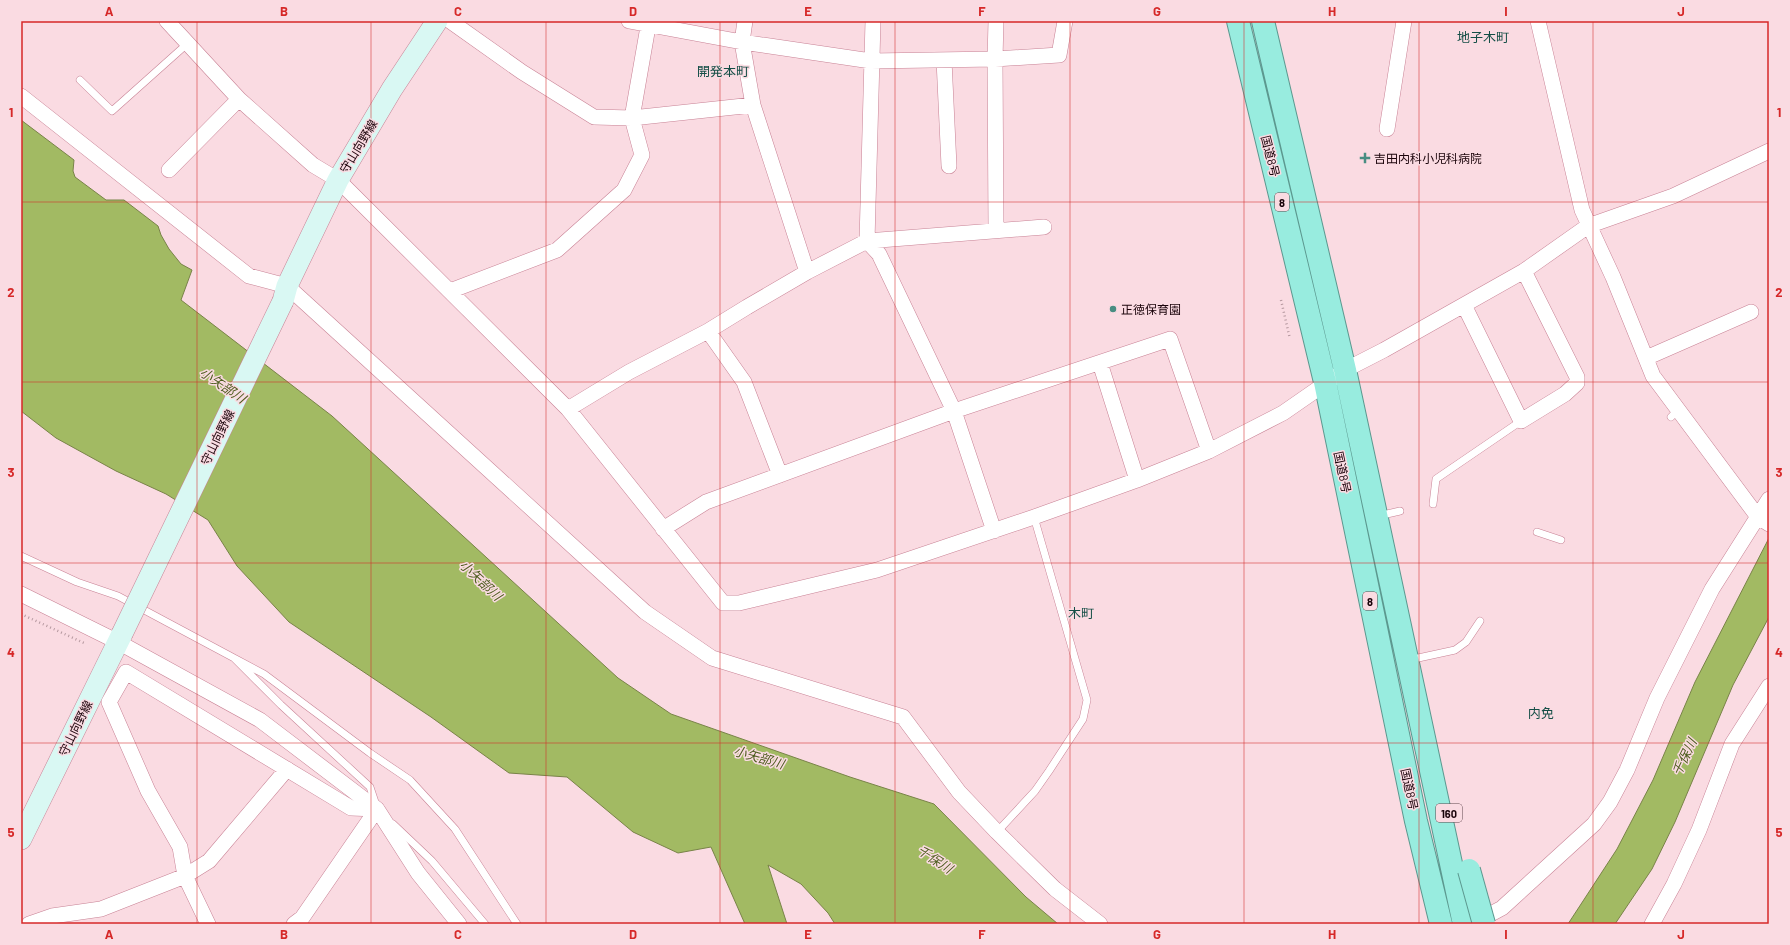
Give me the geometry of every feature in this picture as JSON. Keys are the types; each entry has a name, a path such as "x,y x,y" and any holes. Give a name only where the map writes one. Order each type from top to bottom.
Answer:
{"highway":[{"name":"国道8号","path":"1238,21 1325,382 1416,821 1441,924"},
{"name":"国道8号","path":"1263,21 1345,370 1428,756"},
{"name":"160","path":"1428,756 1461,872 1484,924"},
{"path":"1461,872 1464,924"},
{"path":"1434,892 1435,924"}],"main road":[{"name":"守山向野線","path":"21,839 120,638 338,180 392,89 438,22"}],"street":[{"path":"167,21 239,99 313,165 338,180 568,409 723,603 739,603 877,570 1034,517 1137,480 1209,451 1283,413 1325,382 1345,370 1384,350 1524,271 1588,226 1673,196 1769,151"},
{"path":"629,21 648,23 742,42 871,61 995,60 1059,55 1065,21"},
{"path":"745,21 742,42 753,105 808,272"},
{"path":"873,21 866,241 879,254 954,411 994,531"},
{"path":"996,21 996,230"},
{"path":"1386,130 1404,21"},
{"path":"1538,21 1582,210 1588,226 1613,277 1653,376 1674,413 1764,521"},
{"path":"438,22 594,117 632,118 753,105"},
{"path":"450,291 557,250 624,190 642,155 632,118 648,23"},
{"path":"944,60 948,166"},
{"path":"21,96 249,276 285,294 645,612 712,658 903,717 959,792 997,832 1055,889 1100,924"},
{"path":"169,170 239,99"},
{"path":"568,409 629,372 708,332 747,307 866,241 1044,227"},
{"path":"1464,305 1509,404 1521,421 1565,394 1577,383 1577,377 1524,271"},
{"path":"1646,358 1751,312"},
{"path":"708,332 744,382 780,475"},
{"path":"663,528 706,502 954,411 1170,339 1209,451"},
{"path":"1100,363 1137,480"},
{"path":"1471,924 1502,908 1594,824 1610,802 1627,770 1657,698 1705,603 1764,521 1769,499"},
{"path":"21,594 120,638 260,720 377,809 418,873 459,924"},
{"path":"208,924 185,876 180,847 148,791 109,702 126,672 351,808 377,809"},
{"path":"1652,924 1674,884 1699,830 1732,744 1769,686"},
{"path":"29,924 52,916 101,909 185,876 209,861 287,769"},
{"path":"294,924 302,918 377,809"}],"lane":[{"path":"80,80 112,111 187,44"},
{"path":"1433,504 1436,479 1521,421"},
{"path":"1376,517 1400,511"},
{"path":"997,832 1035,791 1049,771 1083,719 1087,700 1034,517"},
{"path":"1537,532 1561,540"},
{"path":"21,556 77,582 118,596 264,674 370,753 410,780 455,829 517,924"},
{"path":"1407,660 1455,650 1466,642 1480,621"},
{"path":"234,658 281,705 370,787 377,809 432,861 485,924"}],"path":[{"path":"1281,300 1290,339"},
{"path":"21,614 85,644"}],"water":[{"path":"21,120 74,160 73,171 75,177 106,200 124,200 158,226 169,249 181,264 192,270 181,300 332,416 618,678 671,714 850,777 934,804 1026,897 1058,924 835,924 828,913 801,884 768,865 787,924 745,924 711,847 678,853 633,832 567,777 509,773 431,717 289,622 237,566 208,520 166,494 116,471 56,438 21,411"},
{"name":"千保川","path":"1769,538 1769,617 1733,685 1675,822 1652,869 1615,924 1568,924 1617,849 1653,780 1695,682"}],"place":[{"name":"吉田内科小児科病院","path":"1365,158"},
{"name":"正徳保育園","path":"1113,309"}],"district":[{"name":"地子木町","path":"1483,37"},
{"name":"開発本町","path":"723,71"},
{"name":"木町","path":"1081,613"},
{"name":"内免","path":"1541,713"}],"water label":[{"name":"小矢部川","path":"223,385"},
{"name":"小矢部川","path":"481,580"},
{"name":"小矢部川","path":"759,757"}]}
